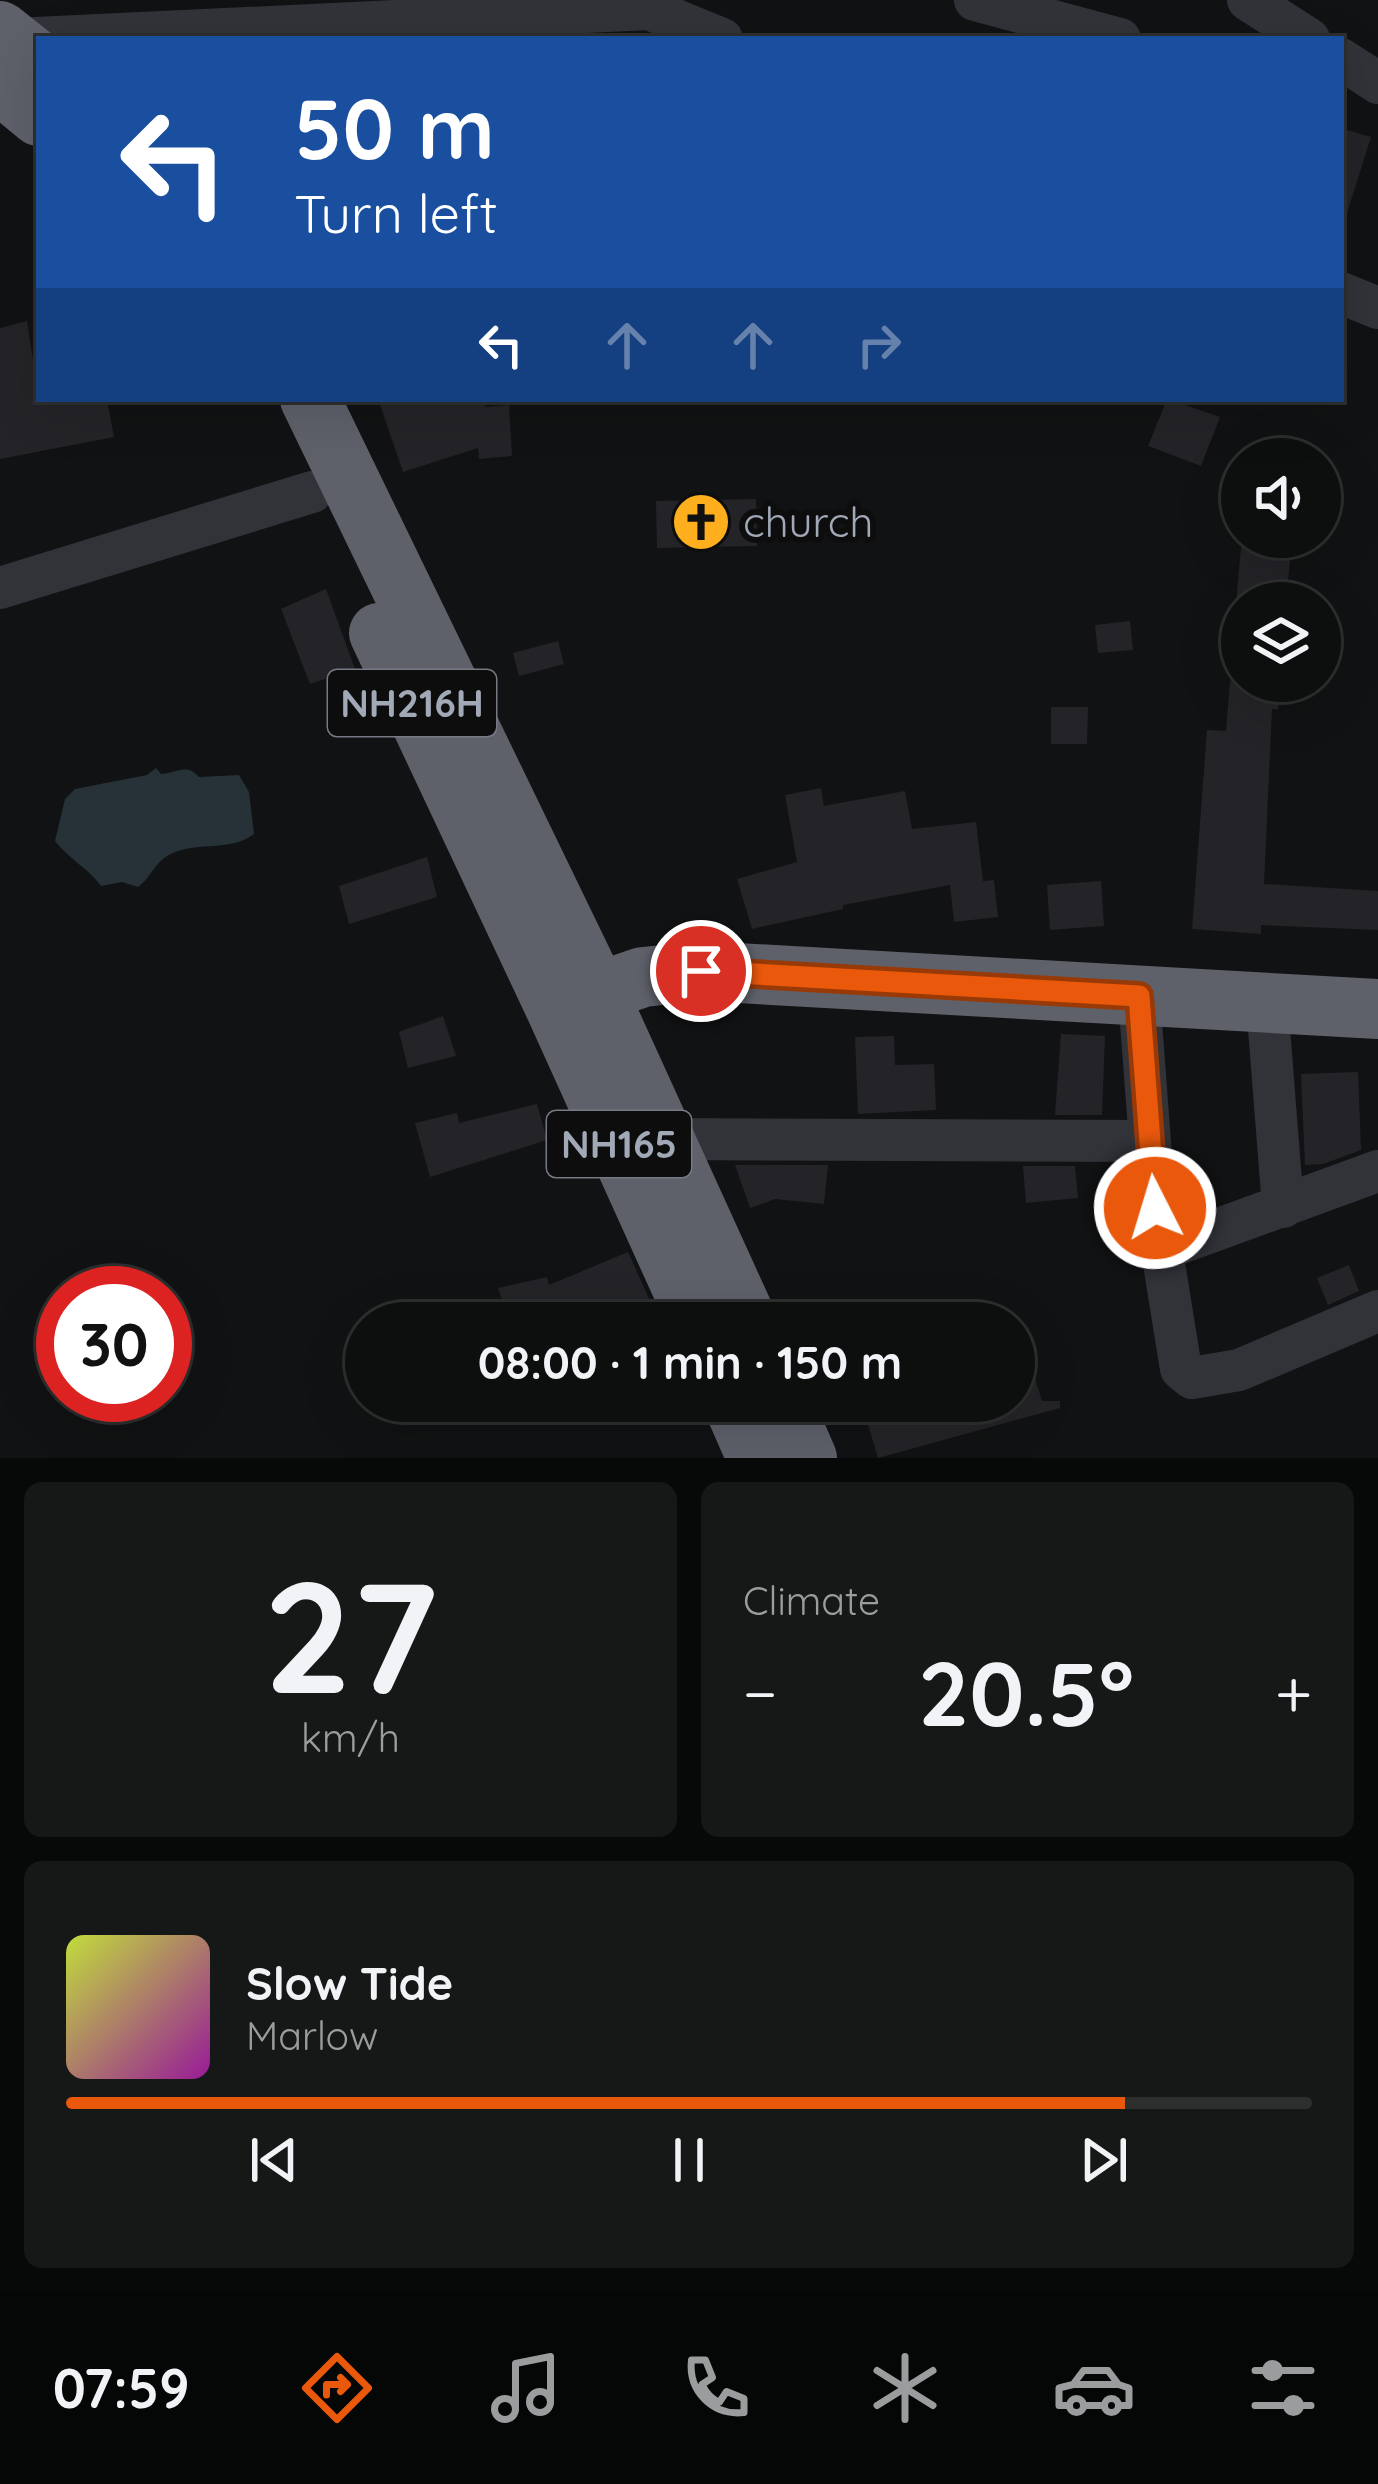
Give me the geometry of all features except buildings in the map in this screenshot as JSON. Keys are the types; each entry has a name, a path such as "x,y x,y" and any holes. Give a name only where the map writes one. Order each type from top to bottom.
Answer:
{"highway":[{"path":"13,54 36,109"},
{"name":"NH216H","path":"269,402 576,998"},
{"name":"NH216H","path":"311,402 576,998"},
{"path":"576,998 643,977 701,971 1378,1009"},
{"name":"NH165","path":"576,998 666,1139 739,1302"},
{"name":"NH165","path":"576,998 690,1302"},
{"path":"741,1422 757,1458"},
{"path":"791,1422 807,1458"}],"street":[{"path":"975,0 1109,36"},
{"path":"1248,0 1303,27"},
{"path":"320,36 440,29 653,4 716,36"},
{"path":"1344,61 1378,83"},
{"path":"1344,293 1378,308"},
{"path":"0,588 312,492"},
{"path":"1139,996 1161,1250 1180,1369 1192,1378 1239,1370 1378,1311"},
{"path":"1267,1003 1283,1207"},
{"path":"666,1139 1150,1141"},
{"path":"1161,1250 1378,1171"}],"shaded area":[{"path":"156,768 161,774 185,769 199,777 239,775 249,792 254,834 235,843 171,854 138,887 122,882 101,886 55,841 65,799 75,789 147,775"}],"place":[{"name":"church","path":"701,522"}],"route":[{"path":"701,971 1139,996 1155,1208"}]}
